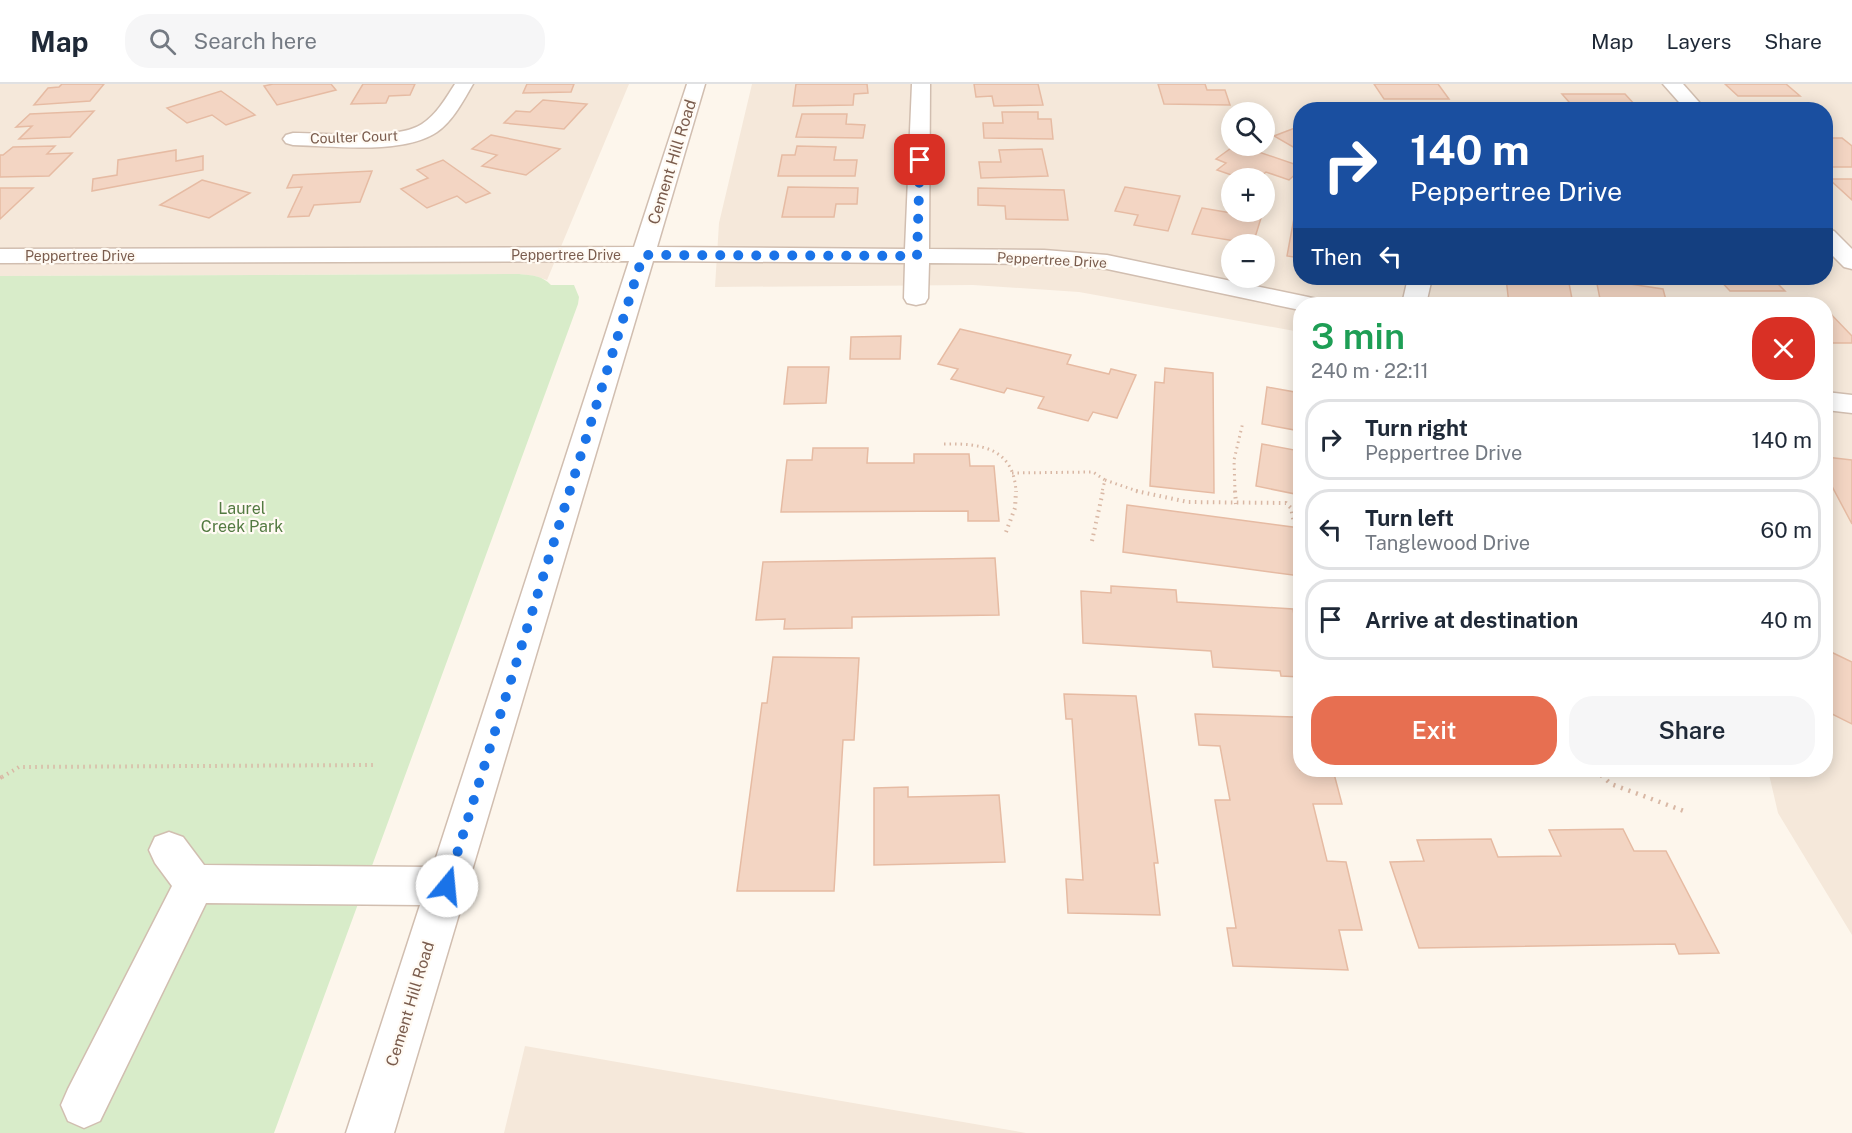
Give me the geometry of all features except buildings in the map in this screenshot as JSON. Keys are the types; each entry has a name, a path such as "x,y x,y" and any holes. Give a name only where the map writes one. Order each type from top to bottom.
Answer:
{"street":[{"name":"Coulter Court","path":"293,139 384,139 422,133 443,117 464,84"},
{"name":"Cement Hill Road","path":"370,1133 696,84"},
{"path":"916,298 921,84"},
{"path":"1672,84 1689,102"},
{"path":"1833,243 1852,262"},
{"name":"Peppertree Drive","path":"0,256 1044,257 1107,262 1293,301"},
{"path":"1833,402 1852,404"},
{"path":"169,850 194,884"},
{"path":"194,884 447,886"},
{"path":"84,1105 194,884"}],"path":[{"path":"1236,504 1234,460 1244,422"},
{"path":"944,444 967,442 996,450 1004,456 1012,473 1017,501 1006,532"},
{"path":"1012,473 1093,472 1105,480 1147,495 1206,504 1286,503 1293,513"},
{"path":"1092,541 1105,480"},
{"path":"0,778 19,767 373,765"},
{"path":"1602,777 1611,784 1684,811"}],"shaded area":[{"path":"0,84 629,84 547,280 519,274 0,276"},
{"path":"752,84 1852,84 1852,935 1778,813 1770,777 1833,777 1833,297 1293,297 1293,331 1079,292 973,285 715,287 719,223"},
{"path":"525,1046 1026,1133 504,1133"}],"green space":[{"name":"Laurel Creek Park","path":"519,274 541,278 551,285 574,285 579,297 578,304 274,1133 0,1133 0,276"}],"route":[{"path":"447,886 643,255 917,256 920,160"}]}
